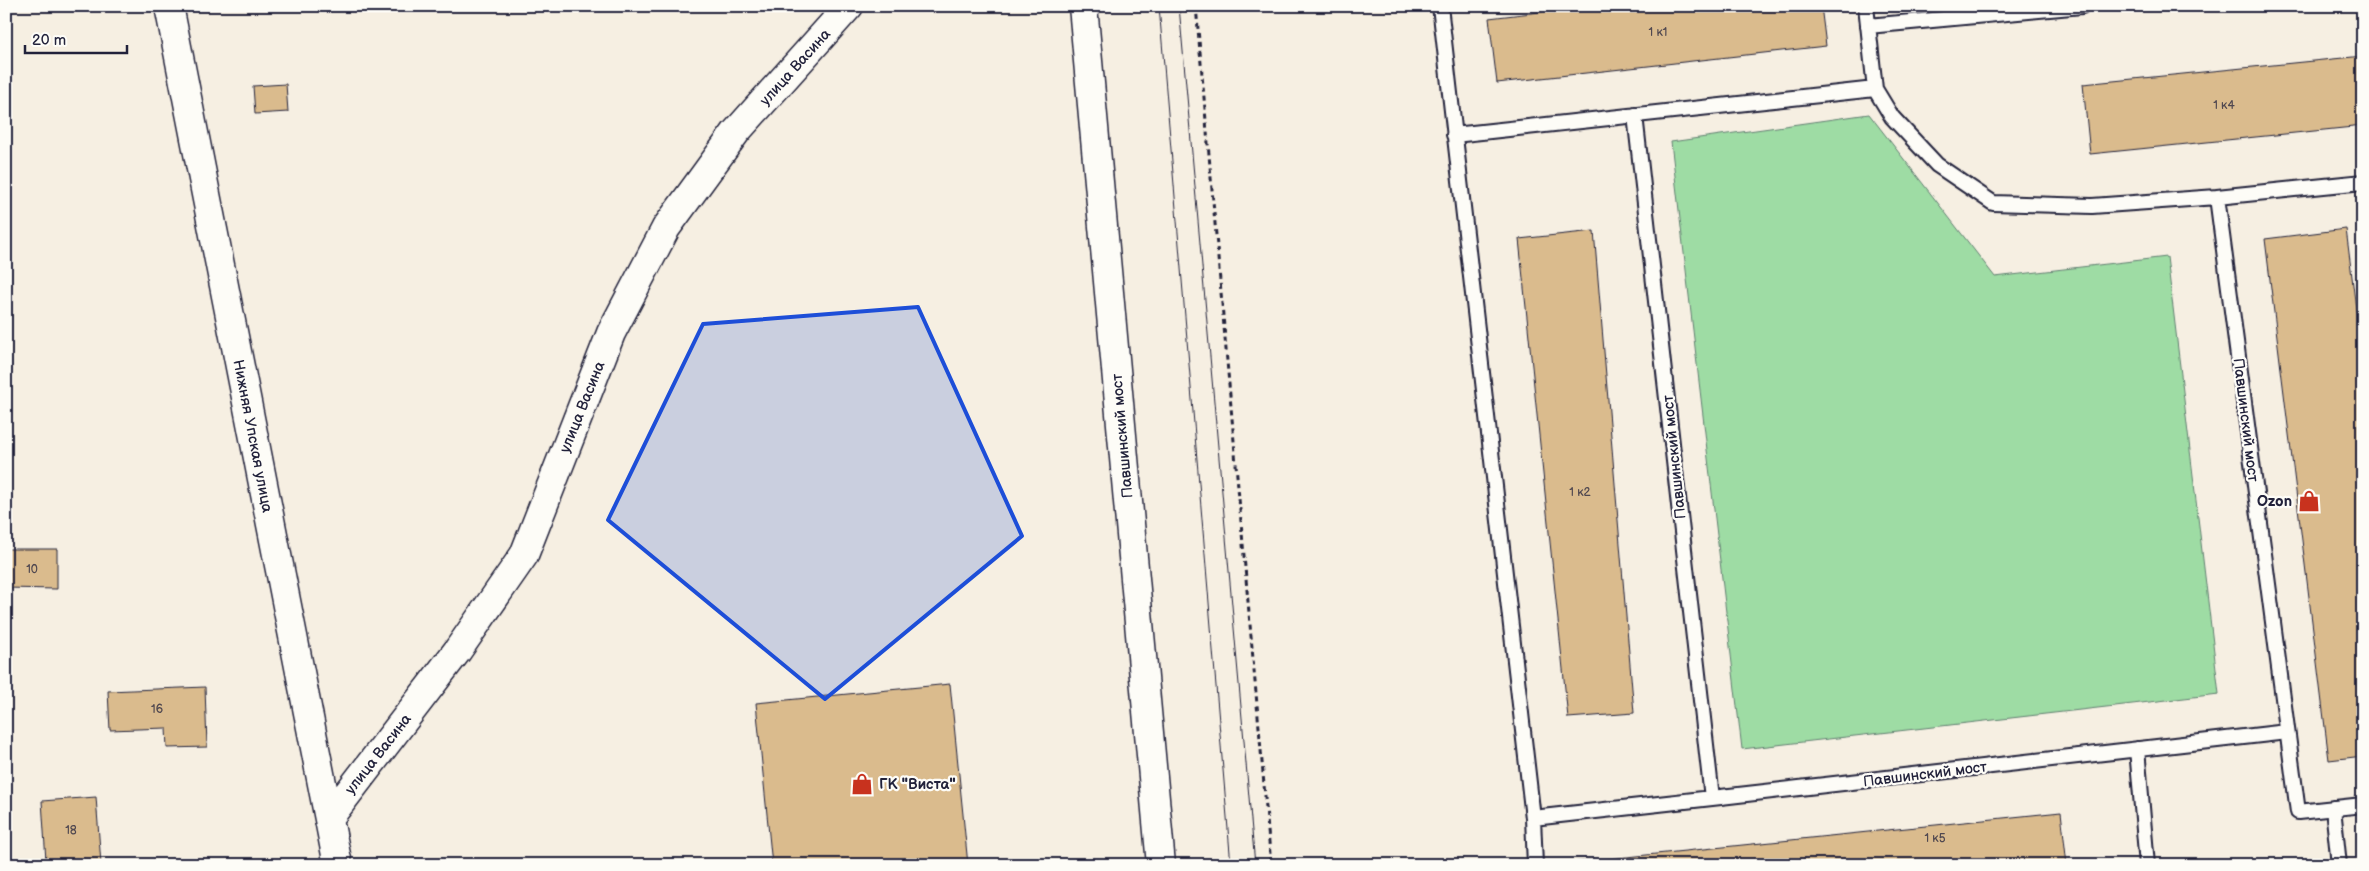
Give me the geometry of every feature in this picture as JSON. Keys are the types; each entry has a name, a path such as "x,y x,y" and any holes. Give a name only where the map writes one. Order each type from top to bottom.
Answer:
{"street":[{"name":"Нижняя Упская улица","path":"169,6 338,865"},
{"name":"улица Васина","path":"329,818 458,650 524,555 611,333 666,228 736,132 849,6"},
{"name":"Павшинский мост","path":"1083,6 1161,865"}],"lane":[{"path":"1440,6 1533,818 1536,865"},
{"path":"1866,6 1875,89 1892,117 1937,165 1993,203 2092,206 2217,197 2363,182"},
{"path":"1868,26 2082,6"},
{"path":"1454,136 1875,89"},
{"name":"Павшинский мост","path":"1636,115 1712,798"},
{"name":"Павшинский мост","path":"2217,197 2298,812 2363,805"},
{"name":"Павшинский мост","path":"1533,818 2287,732"},
{"path":"2137,749 2147,865"},
{"path":"2333,808 2339,865"}],"path":[{"path":"1196,6 1271,865"}],"highlighted area":[{"path":"918,307 1022,536 825,699 608,520 703,324"}],"green space":[{"path":"1869,114 1995,277 2167,257 2219,694 1742,749 1671,142"}],"building":[{"path":"1591,6 1821,6 1826,46 1497,83 1489,18"},
{"path":"2363,56 2363,126 2090,154 2083,84"},
{"path":"286,84 288,112 255,114 253,86"},
{"path":"2346,229 2363,365 2363,756 2329,760 2265,239"},
{"path":"1594,231 1634,713 1568,718 1519,239"},
{"path":"6,549 57,549 57,589 6,588"},
{"name":"ГК \"Виста\"","path":"950,684 968,865 772,865 756,703"},
{"path":"205,687 207,747 167,748 166,728 110,730 108,691"},
{"path":"96,797 101,864 61,865 61,860 46,861 42,801"},
{"path":"2061,812 2067,865 1550,865"}],"tram line":[{"path":"1159,6 1231,865"},
{"path":"1179,6 1255,865"}],"place":[{"name":"Ozon","path":"2309,501"},
{"name":"ГК \"Виста\"","path":"862,784"}]}
